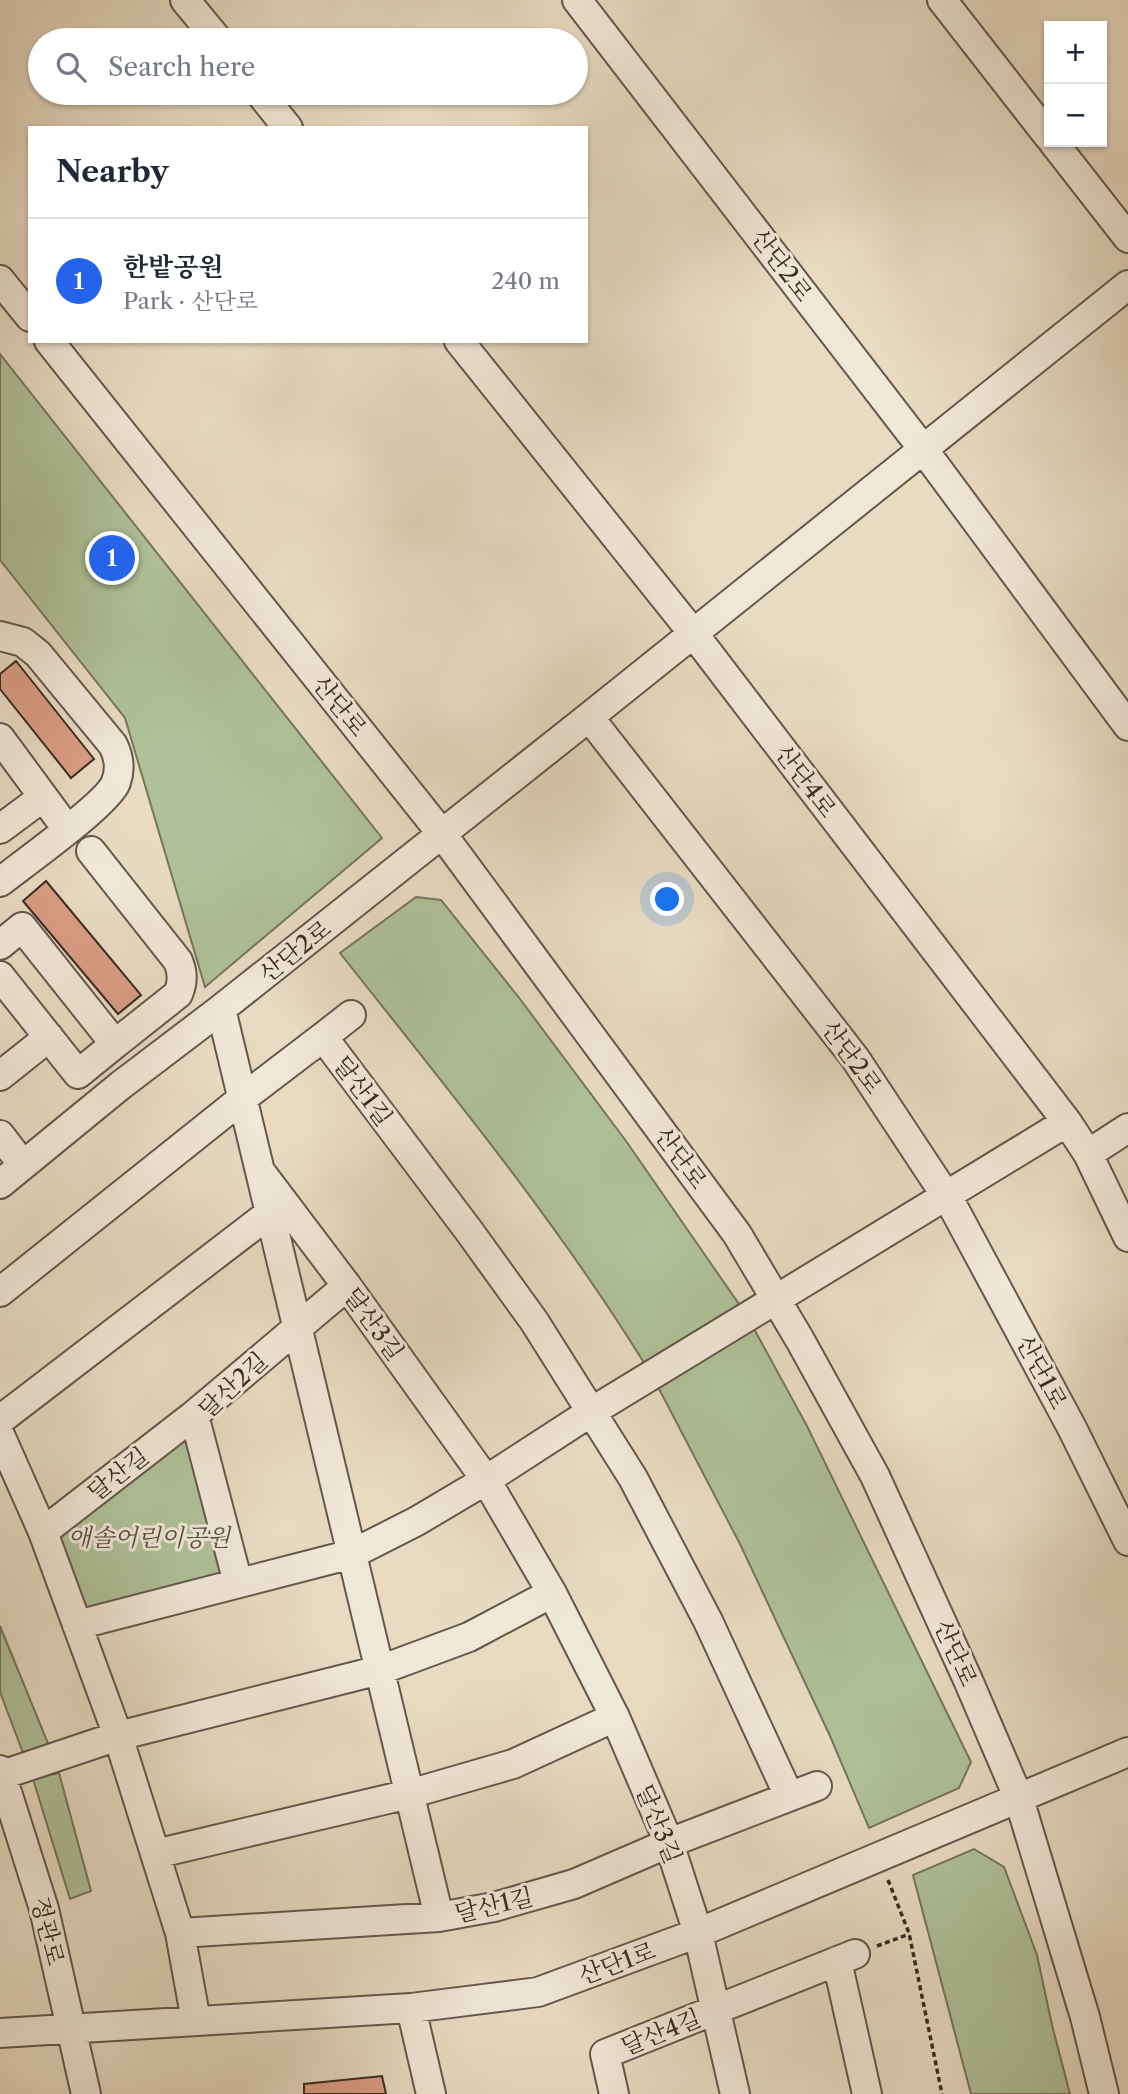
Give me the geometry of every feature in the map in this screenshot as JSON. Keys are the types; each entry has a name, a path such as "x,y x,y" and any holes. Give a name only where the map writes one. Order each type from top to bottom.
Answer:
{"street":[{"path":"186,0 208,28"},
{"name":"산단2로","path":"577,0 923,449 1128,726"},
{"path":"942,0 1044,131"},
{"path":"270,105 286,126"},
{"path":"1057,147 1123,223"},
{"path":"0,280 28,315"},
{"name":"산단2로","path":"0,1184 1128,285"},
{"name":"산단로","path":"51,343 442,834 737,1234 875,1476 968,1680 1018,1799 1085,2017 1104,2094"},
{"name":"산단4로","path":"461,343 693,633 1067,1122 1088,1154 1128,1237"},
{"path":"0,636 31,647 113,745 119,757 116,783 110,793 0,882"},
{"name":"산단2로","path":"589,717 855,1058 952,1205"},
{"path":"0,738 67,829"},
{"path":"0,829 43,797"},
{"path":"0,976 78,1074 178,994 182,985 182,970 178,961 91,851"},
{"path":"0,945 22,927 116,1044"},
{"name":"달산2길","path":"221,1009 439,1917"},
{"path":"307,1050 351,1014"},
{"path":"0,1076 49,1037"},
{"name":"달산1길","path":"0,1292 323,1037 534,1321 633,1478 708,1620 789,1796"},
{"path":"78,1625 352,1554 417,1521 1067,1122"},
{"path":"1088,1154 1128,1128"},
{"path":"0,1135 23,1165"},
{"name":"달산3길","path":"260,1171 347,1286 486,1480 552,1593 615,1717 669,1843 698,1933 715,2010"},
{"name":"산단1로","path":"952,1205 1072,1428 1128,1541"},
{"path":"196,2021 180,1933 118,1736 43,1532 0,1434 137,1316 270,1213"},
{"path":"297,1327 347,1286"},
{"name":"달산2길","path":"238,1583 194,1415 297,1327"},
{"name":"달산길","path":"43,1532 194,1415"},
{"path":"1,1773 118,1736 380,1670 469,1637 552,1593"},
{"path":"155,1854 409,1794 513,1764 615,1717"},
{"name":"산단1로","path":"0,2033 411,2008 538,1992 698,1933 1128,1752"},
{"name":"정관로","path":"1,1773 44,1909 86,2094"},
{"name":"달산1길","path":"180,1933 439,1917 494,1908 574,1884 669,1843 817,1786"},
{"path":"846,1958 867,2094"},
{"name":"달산4길","path":"614,2094 605,2054 846,1958"},
{"path":"411,2008 431,2094"},
{"name":"달산4길","path":"715,2010 735,2094"}],"path":[{"path":"888,1880 909,1933 942,2094"},
{"path":"846,1958 909,1933"}],"green space":[{"path":"0,354 382,838 205,987 125,718 0,560"},
{"path":"416,897 441,900 520,999 626,1141 741,1307 646,1366 538,1206 340,953"},
{"path":"753,1327 807,1426 971,1762 959,1788 869,1828 830,1736 740,1544 657,1385"},
{"name":"애솔어린이공원","path":"174,1437 192,1444 225,1583 90,1615 70,1586 50,1535"},
{"path":"0,1626 54,1758 28,1766 0,1692"},
{"path":"59,1773 91,1891 70,1899 33,1779"},
{"path":"974,1849 1004,1867 1037,1955 1070,2094 971,2094 913,1875"}],"building":[{"path":"16,661 94,759 71,778 0,689 0,674"},
{"path":"46,881 141,995 118,1014 23,901"},
{"path":"382,2076 386,2094 304,2094 304,2084"}],"place":[{"name":"한밭공원","path":"112,558"}]}
